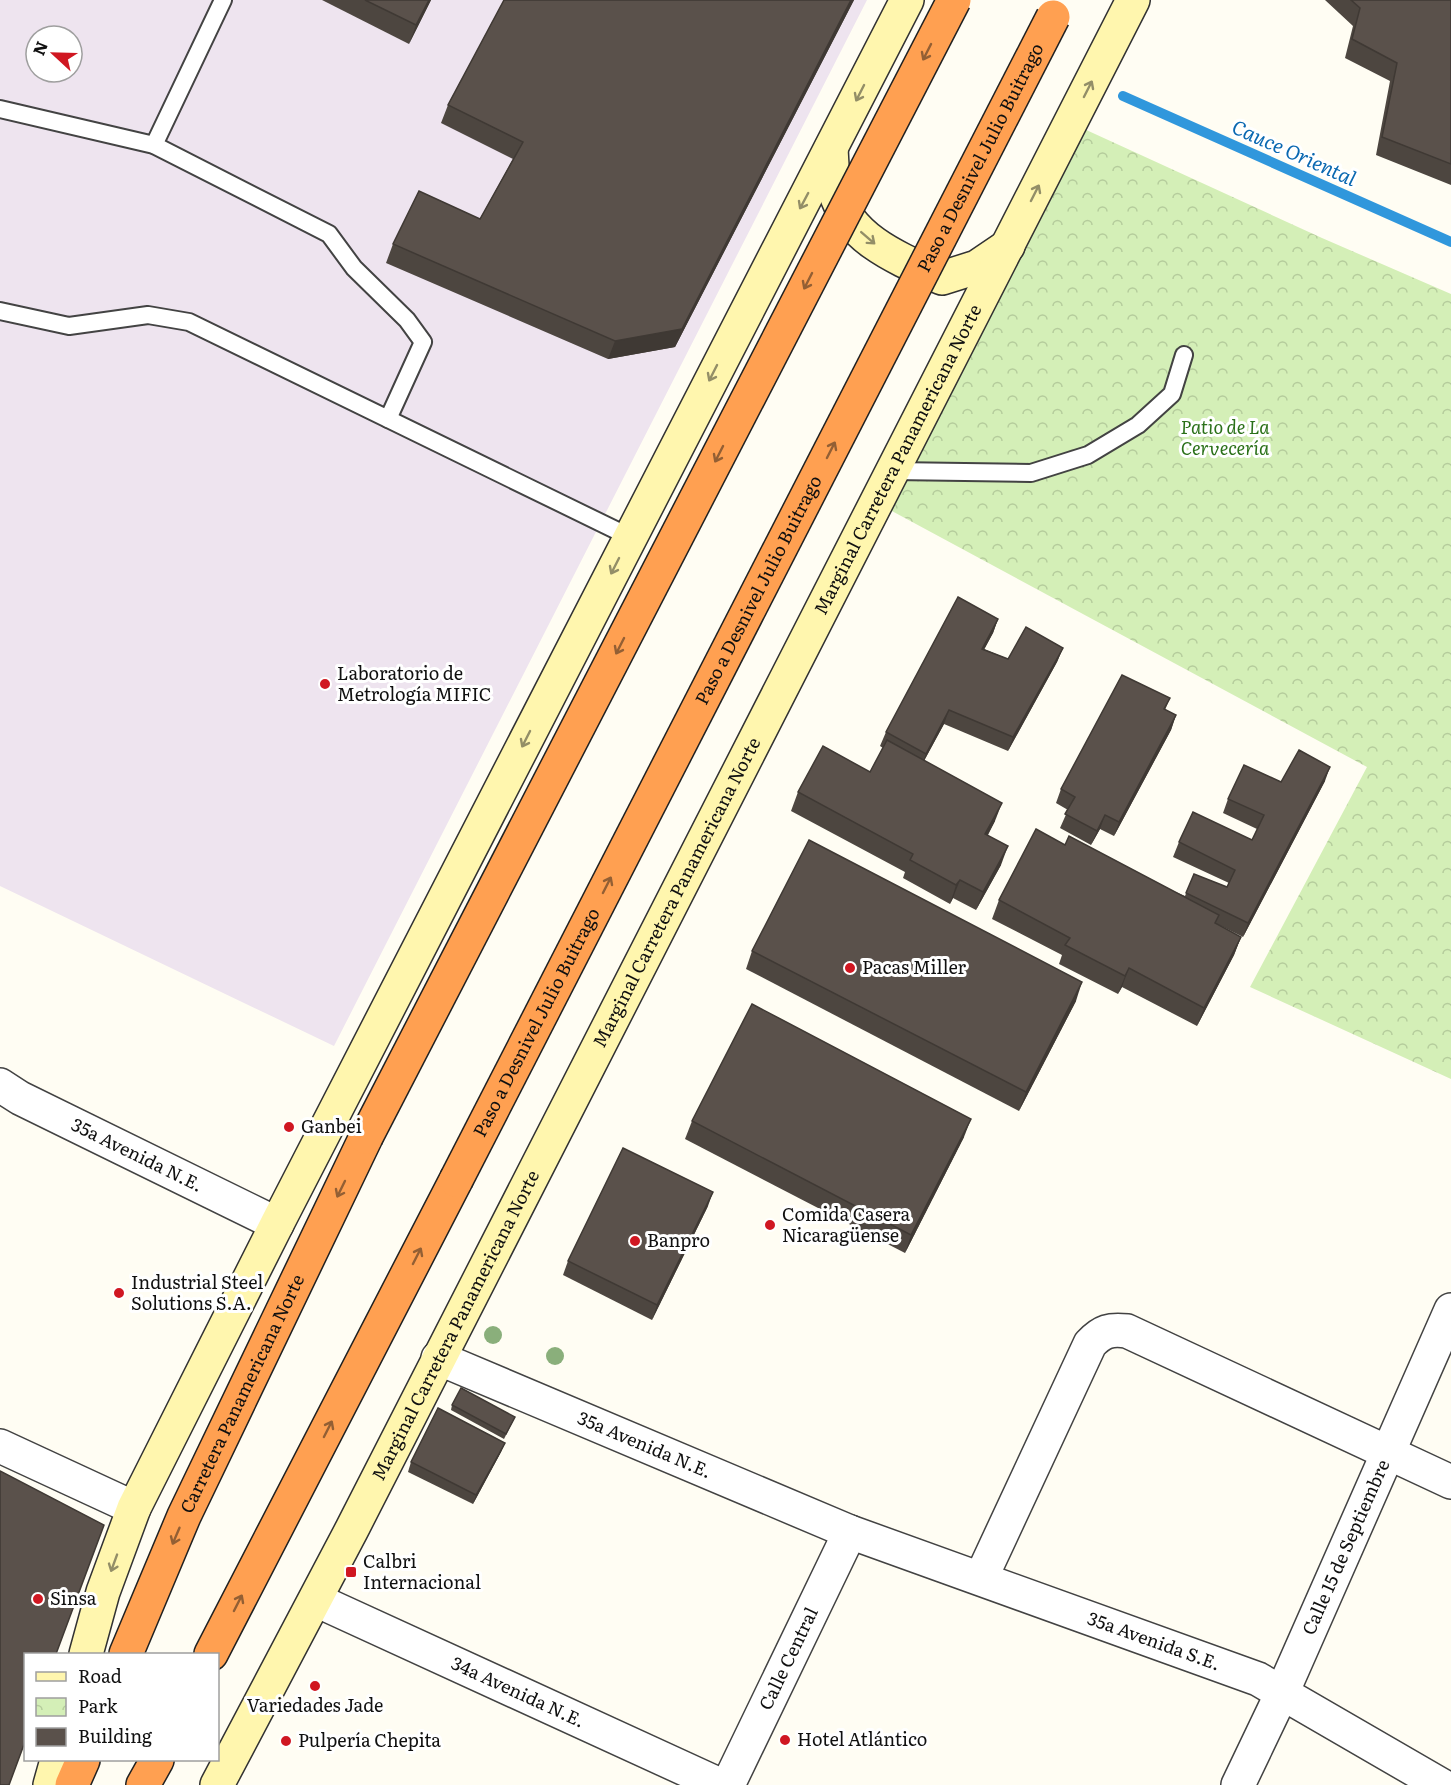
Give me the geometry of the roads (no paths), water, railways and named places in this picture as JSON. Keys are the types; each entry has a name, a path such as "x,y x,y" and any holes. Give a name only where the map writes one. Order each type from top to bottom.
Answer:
{"highway":[{"name":"Carretera Panamericana Norte","path":"126,1653 184,1516 366,1137 954,0"},
{"name":"Paso a Desnivel Julio Buitrago","path":"212,1653 1062,0"},
{"path":"72,1785 83,1761"},
{"path":"144,1785 156,1761"}],"street":[{"name":"Marginal Carretera Panamericana Norte","path":"217,1785 316,1599 1133,0"},
{"path":"86,1653 103,1592 134,1508 742,315 831,149 901,11"},
{"path":"831,149 835,190 847,220 878,247 942,278 957,310 955,349"},
{"path":"942,278 977,267 1008,245"},
{"name":"35a Avenida N.E.","path":"0,1085 30,1103 277,1224"},
{"name":"Calle 15 de Septiembre","path":"1238,1785 1282,1693 1451,1310"},
{"path":"981,1578 1090,1344 1099,1335 1111,1330 1127,1331 1451,1482"},
{"name":"35a Avenida N.E.","path":"438,1358 850,1533"},
{"path":"0,1446 134,1508"},
{"name":"35a Avenida S.E.","path":"850,1533 1258,1679 1441,1785"},
{"name":"Calle Central","path":"728,1785 850,1533"},
{"name":"34a Avenida N.E.","path":"316,1599 720,1785"},
{"path":"50,1785 57,1761"}],"lane":[{"path":"154,145 223,0"},
{"path":"0,109 154,145 329,234 354,268 407,320 423,342 388,418"},
{"path":"0,311 69,327 148,315 189,322 630,537"},
{"path":"893,471 1031,473 1088,455 1138,425 1172,394 1184,355"}],"waterway":[{"name":"Cauce Oriental","path":"1123,96 1451,242"}],"place":[{"name":"Laboratorio de Metrología MIFIC","path":"325,684"},
{"name":"Pacas Miller","path":"850,968"},
{"name":"Ganbei","path":"289,1127"},
{"name":"Comida Casera Nicaragüense","path":"770,1225"},
{"name":"Banpro","path":"635,1241"},
{"name":"Industrial Steel Solutions S.A.","path":"119,1293"},
{"name":"Calbri Internacional","path":"351,1572"},
{"name":"Sinsa","path":"38,1599"},
{"name":"Variedades Jade","path":"315,1686"},
{"name":"Hotel Atlántico","path":"785,1740"},
{"name":"Pulpería Chepita","path":"286,1741"}],"park label":[{"name":"Patio de La Cervecería","path":"1225,438"}]}
